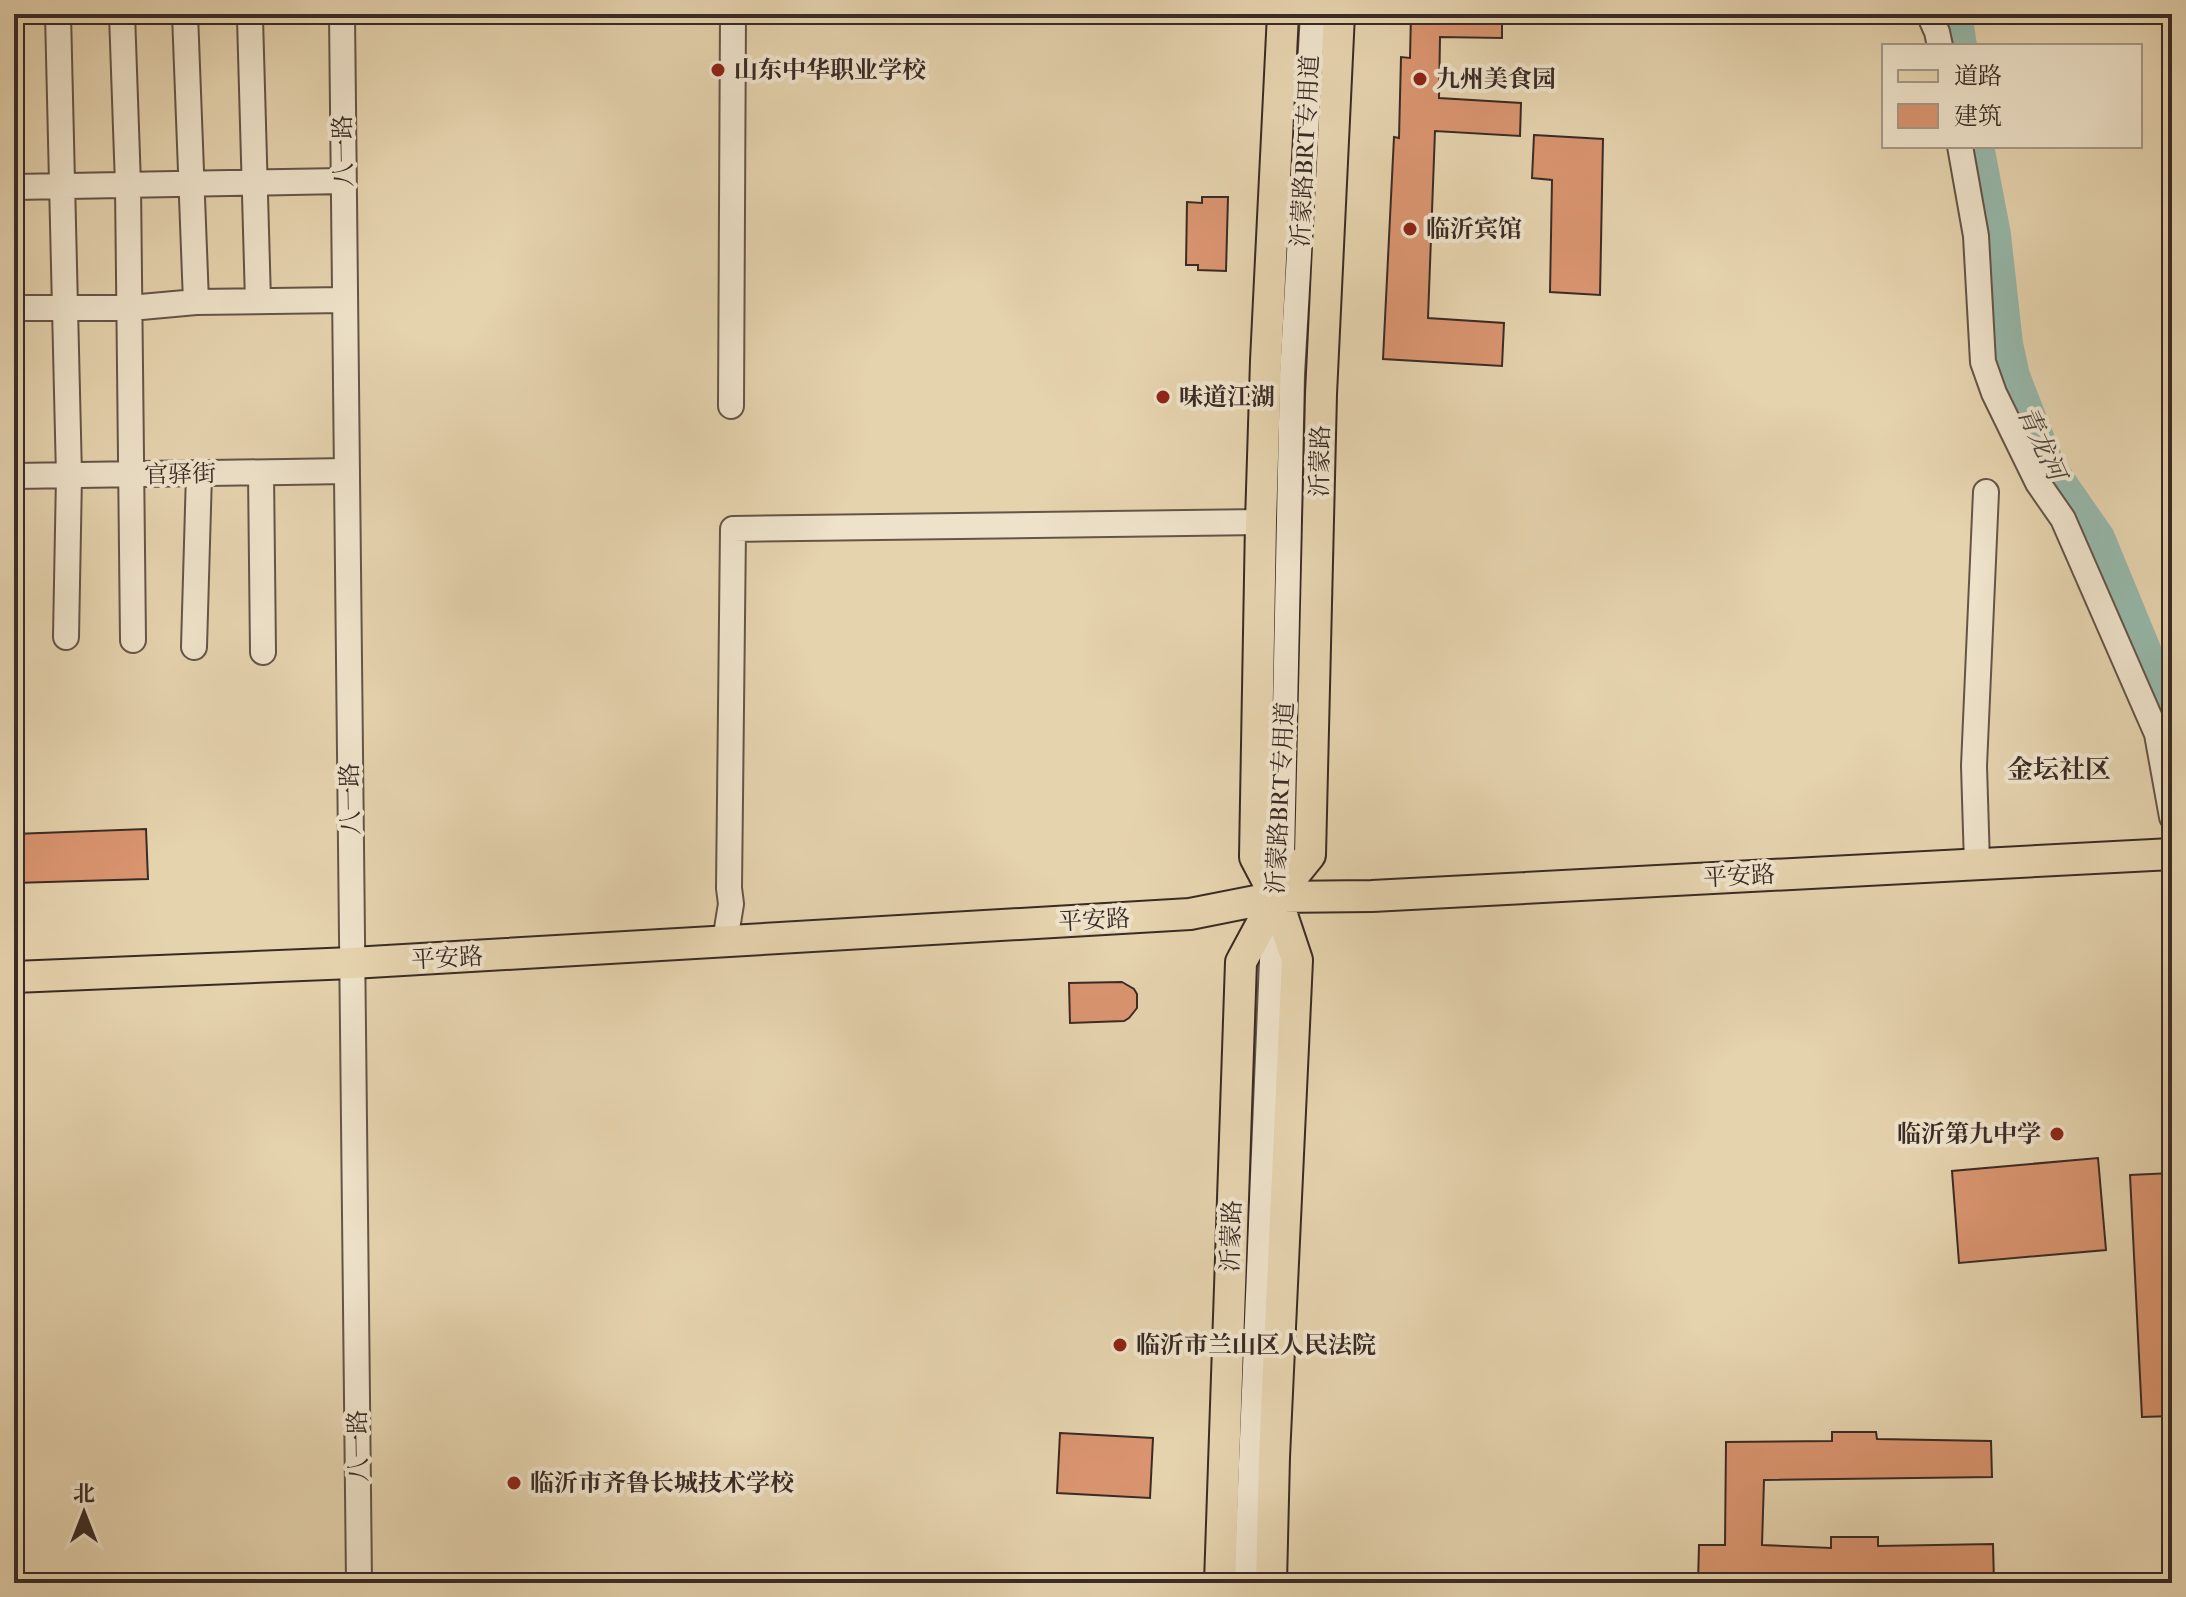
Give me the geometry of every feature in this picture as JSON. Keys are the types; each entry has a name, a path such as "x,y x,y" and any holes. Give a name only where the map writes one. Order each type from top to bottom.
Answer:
{"main road":[{"path":"1271,1583 1297,960 1276,897 1255,857 1266,361 1283,14"},
{"name":"沂蒙路","path":"1220,1583 1241,962 1276,897 1310,855 1321,394 1339,14"},
{"name":"平安路","path":"14,977 352,963 1190,914 1276,897 1372,896 2172,854"}],"street":[{"path":"58,14 69,476 66,637"},
{"path":"122,14 128,185 133,640"},
{"path":"185,14 196,302"},
{"name":"八一路","path":"342,14 359,1583"},
{"path":"731,406 733,14"},
{"name":"沂蒙路BRT专用道","path":"1246,1583 1271,976 1282,857 1292,374 1313,14"},
{"path":"1929,14 1940,44"},
{"path":"250,18 258,301"},
{"path":"1960,148 1976,236 1983,362 1994,393 2038,483 2063,519 2157,734 2172,817"},
{"path":"14,187 343,181"},
{"path":"14,308 130,308 196,302 345,300"},
{"name":"官驿街","path":"14,476 347,471"},
{"path":"261,473 263,652"},
{"path":"194,647 199,474"},
{"path":"1977,864 1974,766 1986,492"},
{"path":"725,941 731,904 733,529 1261,522"}],"building":[{"path":"1411,14 1502,14 1502,38 1440,37 1439,98 1521,103 1520,136 1435,131 1428,318 1504,323 1502,366 1383,359 1394,137 1399,138 1401,57 1410,58"},
{"path":"1534,135 1603,139 1600,295 1550,292 1552,180 1532,178"},
{"path":"1202,197 1228,197 1226,271 1198,270 1198,265 1186,265 1187,202 1202,203"},
{"path":"146,829 148,879 14,883 14,834"},
{"path":"1122,982 1137,994 1137,1008 1129,1018 1124,1021 1070,1023 1069,983"},
{"path":"2098,1158 2106,1250 1959,1263 1952,1171"},
{"path":"2172,1173 2172,1416 2142,1417 2130,1175"},
{"path":"1832,1432 1876,1432 1877,1439 1991,1441 1992,1477 1764,1480 1762,1545 1831,1548 1831,1537 1878,1537 1878,1546 1993,1544 1994,1583 1698,1583 1699,1545 1725,1545 1726,1442 1832,1441"},
{"path":"1060,1433 1153,1438 1150,1498 1057,1493"}],"waterway":[{"name":"青龙河","path":"1952,14 1960,44"},
{"name":"青龙河","path":"1977,148 1994,235 2006,344 2013,376 2048,466 2098,538 2172,718"}],"place":[{"name":"山东中华职业学校","path":"718,70"},
{"name":"九州美食园","path":"1420,79"},
{"name":"临沂宾馆","path":"1410,229"},
{"name":"味道江湖","path":"1163,397"},
{"name":"临沂第九中学","path":"2057,1134"},
{"name":"临沂市兰山区人民法院","path":"1120,1345"},
{"name":"临沂市齐鲁长城技术学校","path":"514,1483"}],"district":[{"name":"金坛社区","path":"2059,769"}]}
